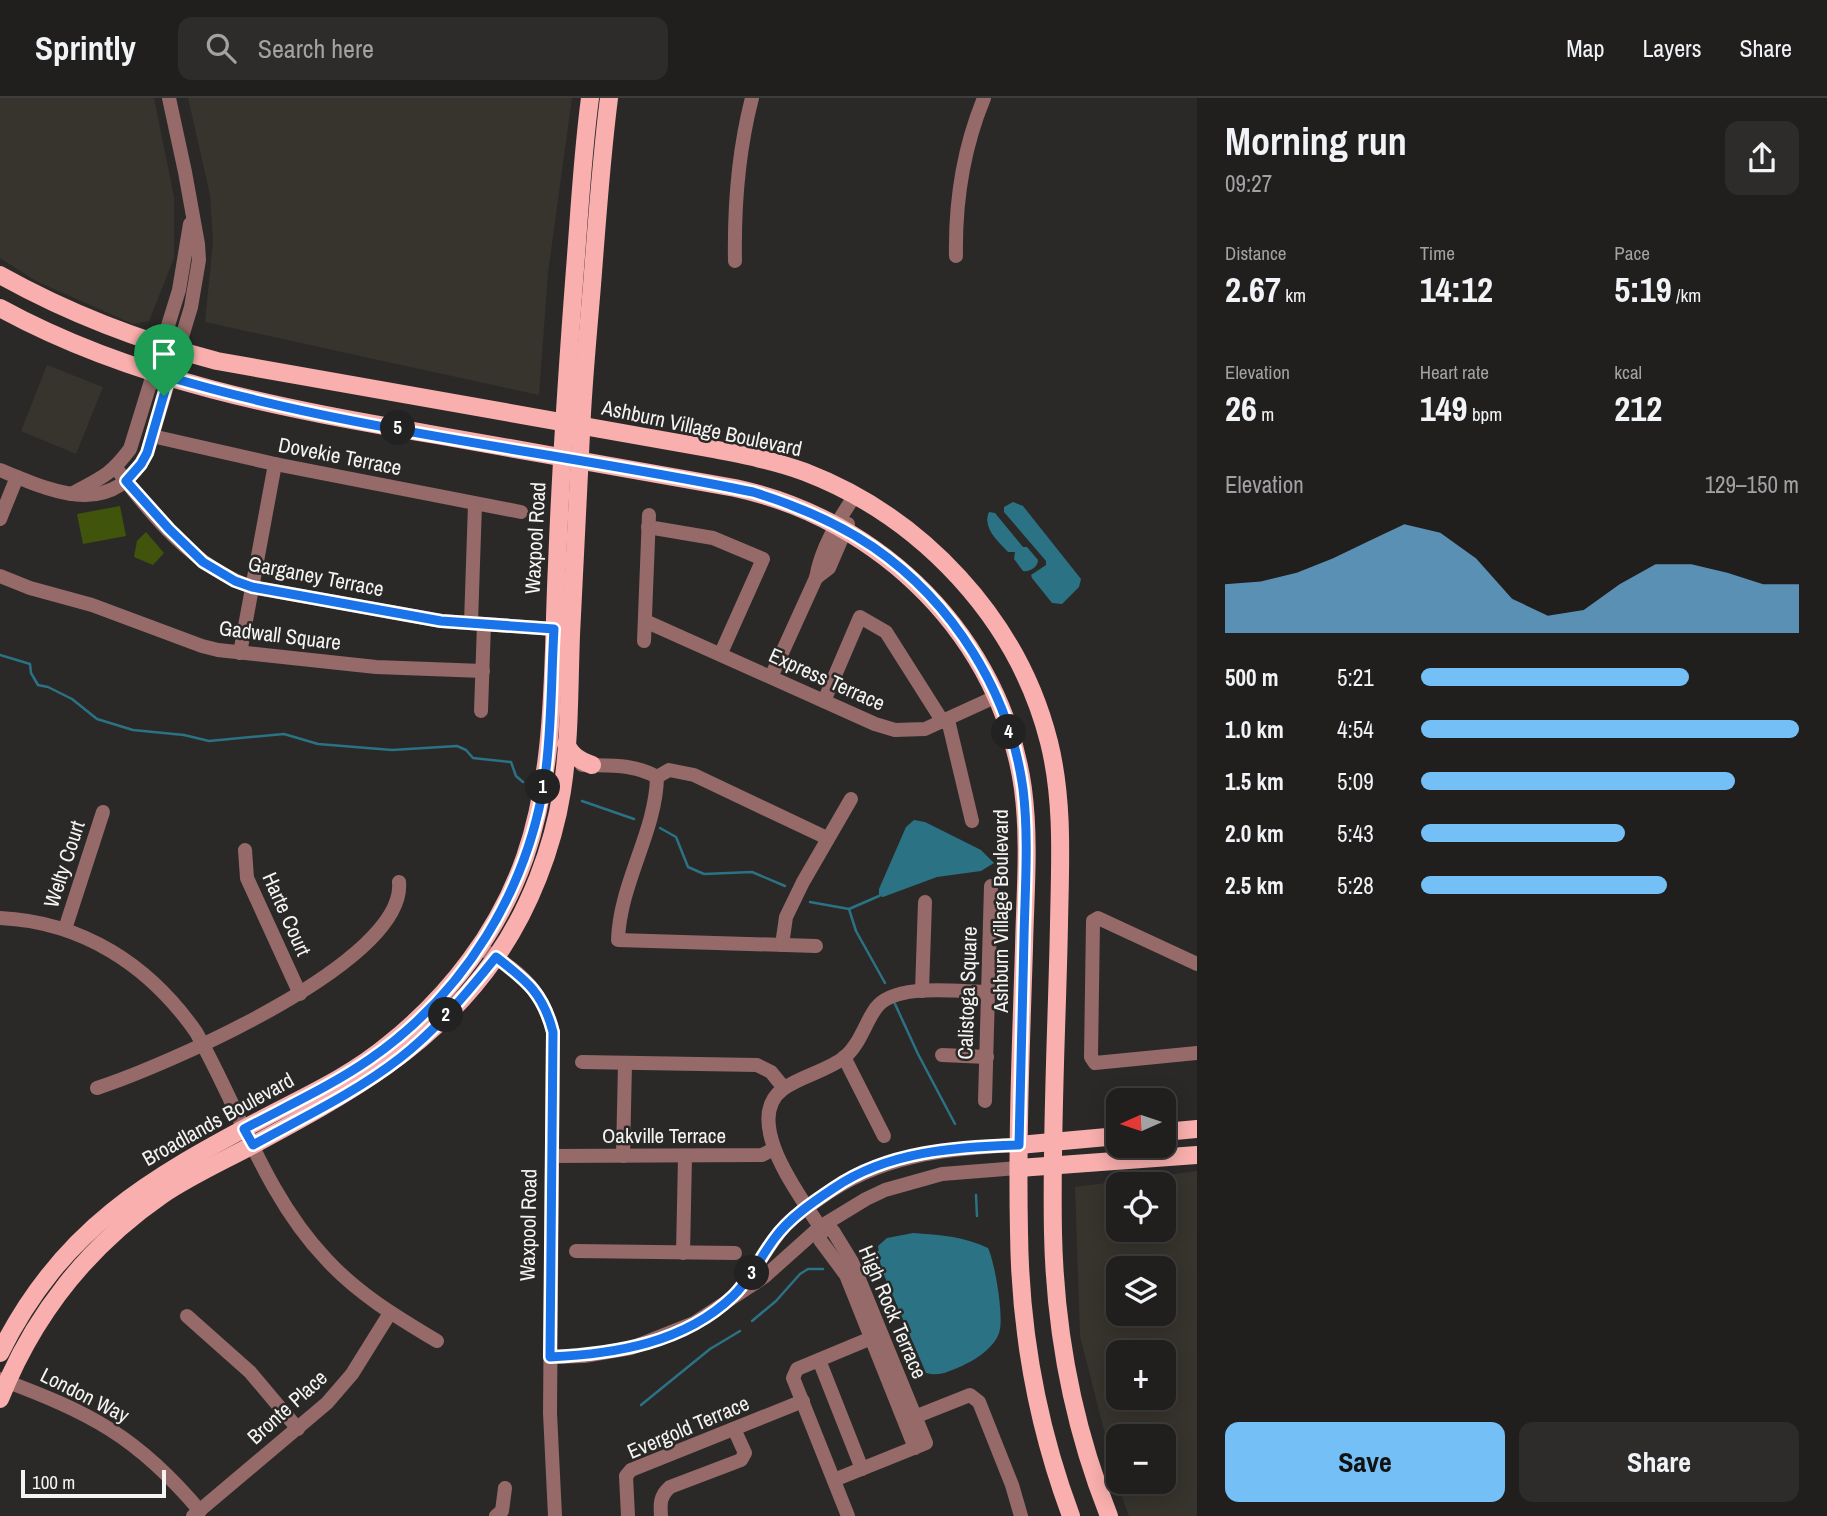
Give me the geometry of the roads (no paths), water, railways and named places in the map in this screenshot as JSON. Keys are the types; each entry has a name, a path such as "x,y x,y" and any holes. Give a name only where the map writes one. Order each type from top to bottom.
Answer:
{"main road":[{"name":"Waxpool Road","path":"480,948 509,895 528,847 545,778 563,422 590,98"},
{"name":"Waxpool Road","path":"496,957 521,913 544,860 556,819 565,762 581,426 609,98"},
{"name":"Ashburn Village Boulevard","path":"0,275 78,314 170,348 242,366 771,461 805,472 855,495 899,523 958,576 982,605 1016,657 1030,686 1049,741 1059,803 1061,837 1054,1142 1056,1288 1066,1368 1085,1448 1109,1516"},
{"name":"Ashburn Village Boulevard","path":"0,308 71,343 217,391 304,412 753,492 800,508 841,528 874,548 928,595 962,637 990,683 1016,757 1026,816 1018,1168 1020,1274 1027,1350 1045,1432 1071,1516"},
{"path":"549,727 557,752 565,762"},
{"path":"566,744 579,761 592,765"},
{"name":"Broadlands Boulevard","path":"0,1353 22,1312 46,1277 97,1223 155,1179 331,1083 388,1045 430,1007 480,948"},
{"name":"Broadlands Boulevard","path":"0,1399 4,1380 37,1324 90,1254 114,1232 166,1192 342,1096 401,1057 443,1018 496,957"},
{"path":"1176,1131 1197,1129"},
{"path":"1019,1145 1106,1137"},
{"path":"1018,1168 1197,1155"}],"street":[{"path":"71,494 116,468 130,449 162,375 170,348 191,307 199,260 198,244 169,98"},
{"path":"735,261 737,185 741,148 752,98"},
{"path":"956,256 960,182 971,134 984,98"},
{"path":"0,470 38,486 84,496 107,492 126,481 141,464 152,436 162,375"},
{"name":"Dovekie Terrace","path":"152,436 275,464 521,512"},
{"path":"240,653 275,464"},
{"name":"Garganey Terrace","path":"116,468 169,529 203,562 218,573 252,587 441,621 554,629"},
{"path":"0,519 17,477"},
{"path":"771,677 816,578 819,564 841,528 855,495"},
{"path":"475,504 478,624 483,671 481,710"},
{"path":"644,640 648,521 713,538 763,559 721,653"},
{"name":"Gadwall Square","path":"0,576 30,588 92,604 202,646 240,653 376,667 483,671"},
{"path":"824,701 860,617 886,632 945,721 972,821"},
{"name":"Express Terrace","path":"645,621 895,730 917,731 995,697"},
{"path":"565,762 629,766 643,769 657,777"},
{"path":"657,777 669,770 694,775 827,838"},
{"path":"657,777 654,802 621,905 618,940 816,946"},
{"path":"782,945 786,916 851,799"},
{"name":"Welty Court","path":"65,929 103,812"},
{"name":"Harte Court","path":"245,850 247,878 300,994"},
{"path":"97,1088 154,1067 300,994 326,976 374,934 396,906 399,882"},
{"name":"Calistoga Square","path":"985,1101 991,886"},
{"path":"922,992 925,902"},
{"path":"0,918 65,929 113,951 153,981 182,1012 202,1043 283,1203 305,1235 346,1280 390,1313 437,1341"},
{"path":"1197,964 1098,918 1093,922 1091,1057 1095,1063 1197,1053"},
{"name":"Waxpool Road","path":"480,948 520,975 543,1001 549,1016 554,1048 550,1413 555,1516"},
{"path":"582,1062 757,1065 771,1072 784,1088 845,1057 883,1001 900,992 989,992"},
{"path":"942,1055 987,1056"},
{"path":"845,1057 884,1136"},
{"path":"623,1156 625,1063"},
{"name":"High Rock Terrace","path":"784,1088 775,1098 768,1119 770,1140 820,1227 820,1240 846,1275 876,1336 909,1419 926,1443 834,1480"},
{"path":"733,1296 787,1224 855,1175 904,1158 932,1152 1019,1145"},
{"name":"Oakville Terrace","path":"552,1156 762,1155 775,1149"},
{"path":"683,1253 685,1157"},
{"path":"550,1357 606,1353 631,1348 694,1324 764,1277 820,1227 866,1199 905,1183 942,1174 1018,1168"},
{"path":"576,1251 735,1254"},
{"name":"Bronte Place","path":"197,1513 298,1429 341,1389 390,1313"},
{"path":"187,1317 250,1372 298,1429"},
{"path":"848,1516 793,1378 797,1369 876,1336"},
{"path":"819,1360 862,1469"},
{"name":"London Way","path":"4,1380 65,1404 115,1431 154,1461 197,1513"},
{"path":"909,1419 970,1395 979,1402 1012,1485 1021,1516"},
{"name":"Evergold Terrace","path":"628,1516 626,1476 631,1470 803,1402"},
{"path":"661,1516 660,1500 670,1487 741,1460 744,1453 734,1429"},
{"path":"496,1516 502,1511 505,1488"}],"water":[{"path":"1013,502 1023,506 1081,579 1079,587 1062,604 1052,603 1032,578 1031,575 1046,565 1046,561 1004,512 1004,507"},
{"path":"989,512 995,513 1023,547 1027,547 1038,560 1037,565 1023,571 1014,559 1015,552 1008,552 989,529"},
{"path":"914,820 925,822 981,850 994,863 981,871 937,877 883,897 879,896 879,889 906,827"},
{"path":"913,1233 942,1235 988,1248 996,1276 1001,1321 995,1341 974,1360 940,1374 926,1373 881,1268 878,1246 887,1238"}],"waterway":[{"path":"0,655 30,664 31,673 38,685 72,699 97,719 133,730 184,735 209,741 284,734 318,744 392,750 457,746 466,750 473,758 511,762 516,776 523,782"},
{"path":"582,801 634,819"},
{"path":"660,828 676,837 688,867 704,874 752,872 785,886"},
{"path":"810,902 849,909 879,896"},
{"path":"849,909 856,931 885,983"},
{"path":"895,1004 955,1124"},
{"path":"976,1195 977,1216"},
{"path":"867,1255 879,1252"},
{"path":"752,1321 776,1301 800,1274 808,1269 823,1269"},
{"path":"641,1405 710,1349 740,1331"}]}
